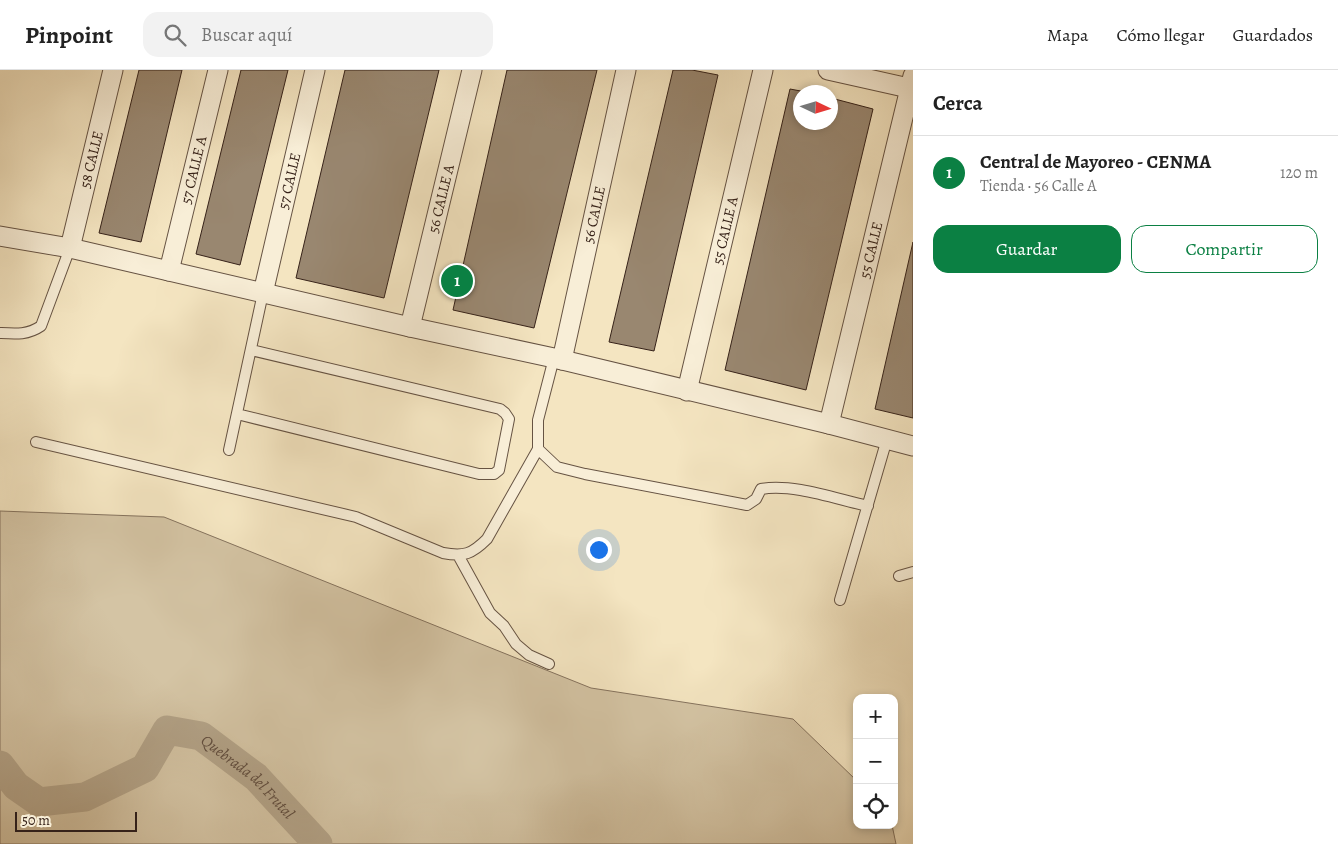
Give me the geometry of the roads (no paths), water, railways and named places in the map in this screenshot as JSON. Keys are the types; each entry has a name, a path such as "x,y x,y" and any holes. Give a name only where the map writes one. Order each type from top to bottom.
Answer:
{"street":[{"name":"58 CALLE","path":"70,248 113,70"},
{"name":"57 CALLE A","path":"169,271 218,70"},
{"name":"57 CALLE","path":"263,293 315,70"},
{"name":"56 CALLE A","path":"410,327 472,70"},
{"name":"56 CALLE","path":"558,359 626,70"},
{"name":"55 CALLE A","path":"687,391 763,70"},
{"path":"828,70 912,85"},
{"name":"55 CALLE","path":"830,424 912,85"},
{"path":"0,236 70,248 410,327 558,359 830,424 913,446"}],"lane":[{"path":"0,333 32,333 41,326 70,248"},
{"path":"229,450 263,293"},
{"path":"237,414 479,474 494,474 499,470 509,418 500,409 251,350"},
{"path":"36,442 356,517 443,553 458,555 475,551 487,539 538,448 538,420 558,359"},
{"path":"840,600 887,439"},
{"path":"538,448 558,467 585,474 747,505 756,499 761,489 774,486 868,506"},
{"path":"458,555 490,613 504,626 516,644 529,655 549,664"},
{"path":"899,576 913,572"}],"waterway":[{"name":"Quebrada del Frutal","path":"0,765 16,786 39,802 85,797 145,768 167,730 201,736 256,777 318,844"}],"place":[{"name":"Central de Mayoreo - CENMA","path":"457,281"}]}
